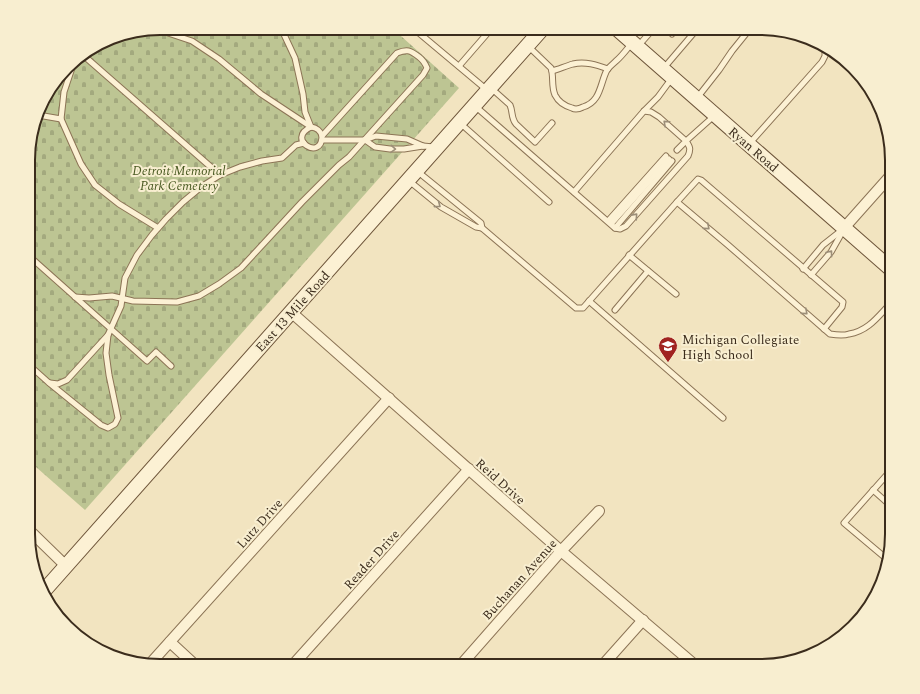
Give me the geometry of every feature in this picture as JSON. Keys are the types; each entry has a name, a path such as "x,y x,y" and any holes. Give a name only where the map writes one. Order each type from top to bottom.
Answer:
{"main road":[{"name":"East 13 Mile Road","path":"47,587 537,35"},
{"name":"Ryan Road","path":"624,35 885,264"}],"street":[{"path":"844,228 885,182"},
{"name":"Reid Drive","path":"291,312 561,551 688,659"},
{"name":"Lutz Drive","path":"154,659 389,398"},
{"name":"Reader Drive","path":"298,659 469,469"},
{"name":"Buchanan Avenue","path":"466,659 598,511"},
{"path":"35,536 66,566"},
{"path":"608,659 644,620"},
{"path":"170,642 188,659"}],"lane":[{"path":"174,35 192,41 219,59 261,94 311,127 318,129 321,132 322,138"},
{"path":"284,35 295,58 303,94 305,112 311,127"},
{"path":"421,35 510,105 513,121 535,142 552,123"},
{"path":"459,66 486,35"},
{"path":"528,46 551,68 553,88 559,101 574,109 587,106 596,98 600,92 608,69 646,35"},
{"path":"574,192 644,111 658,97 668,74 693,35"},
{"path":"696,99 745,35"},
{"path":"75,297 89,298 112,296 133,302 177,302 199,296 220,284 241,268 302,202 365,140 423,75 427,68 425,62 412,51 405,50 397,53 322,138 321,143 314,148 306,146 302,139 304,132 311,127"},
{"path":"748,144 822,62 825,53"},
{"path":"87,59 220,175"},
{"path":"552,71 574,63 596,64 608,69"},
{"path":"70,74 64,92 60,119 81,164 95,184 119,204 158,228"},
{"path":"474,105 574,192 620,229 626,226 690,152 690,148 686,141 659,117 651,112 644,111"},
{"path":"677,150 715,115"},
{"path":"43,116 60,119"},
{"path":"460,122 549,202"},
{"path":"322,138 365,140 376,136 407,139 423,146"},
{"path":"365,140 375,147 404,149 423,146 438,147"},
{"path":"48,382 58,384 67,380 108,335 121,306 125,278 137,255 158,228 183,202 201,187 220,175 240,167 282,158 296,145 304,143"},
{"path":"612,224 669,159 612,224"},
{"path":"412,175 481,223 482,228"},
{"path":"412,175 441,207 476,227 482,228 576,308 583,308 698,179 701,180 843,302 842,307 824,329"},
{"path":"677,202 830,334 848,335 866,329 885,309"},
{"path":"803,269 823,245 844,228"},
{"path":"811,275 832,252 844,228"},
{"path":"629,255 676,294"},
{"path":"35,261 147,361 156,352 171,366"},
{"path":"615,310 648,271"},
{"path":"589,301 723,418"},
{"path":"35,370 101,426 108,428 115,424 118,418 106,353 108,335"},
{"path":"883,556 844,523 885,477"},
{"path":"873,490 885,501"}],"green space":[{"name":"Detroit Memorial Park Cemetery","path":"160,35 400,35 459,88 85,510 35,466 35,160 37,135 44,112 56,90 78,66 90,56 112,44 135,37"}],"place":[{"name":"Michigan Collegiate High School","path":"668,363"}]}
